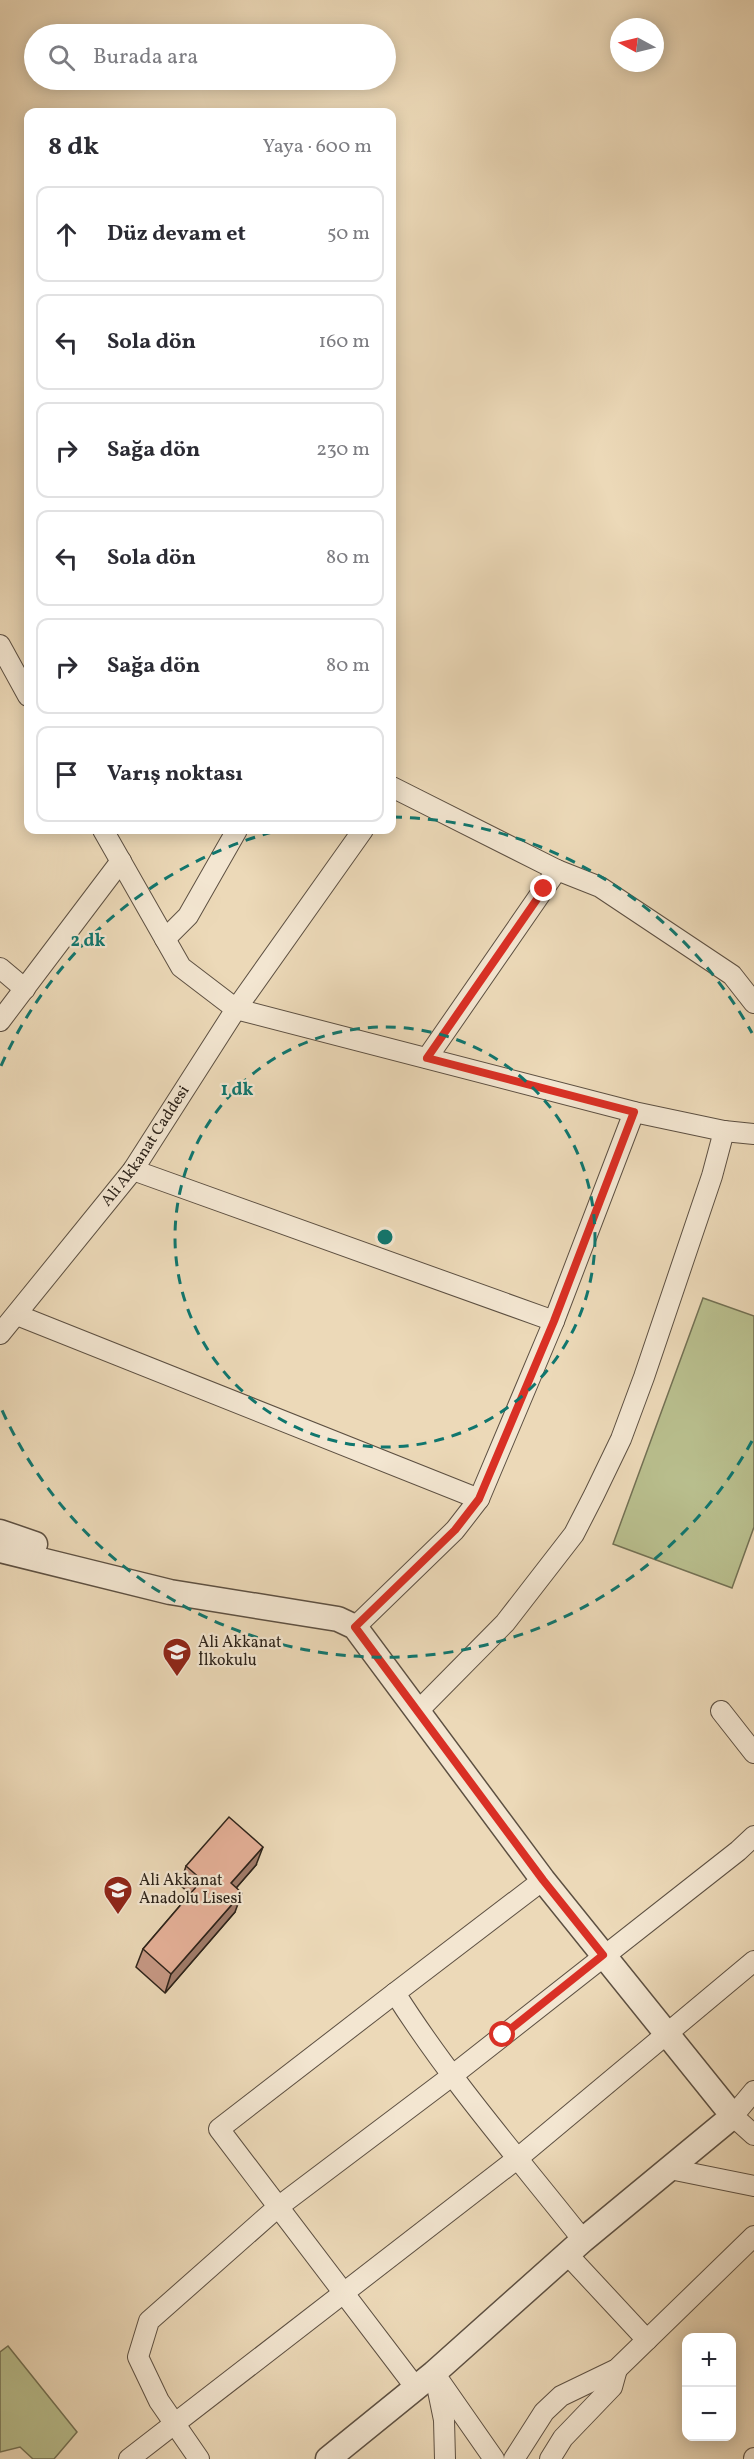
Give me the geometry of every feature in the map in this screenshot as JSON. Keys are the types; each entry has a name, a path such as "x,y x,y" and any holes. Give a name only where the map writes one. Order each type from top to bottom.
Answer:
{"street":[{"path":"0,645 24,689"},
{"path":"396,790 557,870 600,887 732,975 754,1003"},
{"path":"111,834 121,861 181,967 236,1009 634,1112 724,1131 754,1134"},
{"path":"165,939 188,916 235,834"},
{"name":"Ali Akkanat Caddesi","path":"0,1334 133,1170 236,1009 354,834"},
{"path":"0,1022 121,861"},
{"path":"427,1058 557,870"},
{"path":"0,968 25,989"},
{"path":"355,1627 455,1530 479,1499 554,1321 634,1112"},
{"path":"418,1711 505,1623 574,1534 621,1439 712,1176 724,1131"},
{"path":"133,1170 554,1321"},
{"path":"17,1314 479,1499"},
{"path":"0,1532 170,1592"},
{"path":"0,1550 170,1592 338,1619 355,1627 543,1880 733,2115 754,2135"},
{"path":"722,1711 754,1752"},
{"path":"199,2459 159,2401 138,2357 149,2321 279,2207 453,2075 754,1836"},
{"path":"494,2459 344,2292 219,2129 543,1880"},
{"path":"129,2459 518,2158 754,1961"},
{"path":"395,1993 418,2029 518,2158 575,2247 648,2340"},
{"path":"328,2459 425,2380 575,2247 733,2115 754,2091"},
{"path":"670,2169 754,2186"},
{"path":"514,2459 544,2412 561,2396 617,2369 754,2236"},
{"path":"550,2459 563,2438 612,2387 617,2369"},
{"path":"425,2380 444,2420 445,2459"}],"green space":[{"path":"703,1298 754,1316 754,1527 732,1588 613,1544"},
{"path":"8,2346 77,2432 54,2459 33,2459 20,2447 0,2452 0,2352"}],"building":[{"path":"229,1817 263,1847 231,1883 242,1893 171,1974 143,1949 202,1880 186,1866"}],"place":[{"name":"Ali Akkanat İlkokulu","path":"177,1678"},
{"name":"Ali Akkanat Anadolu Lisesi","path":"118,1916"}],"route":[{"path":"503,2035 603,1955 543,1880 355,1627 455,1530 479,1499 554,1321 634,1112 427,1058 544,889"}]}
